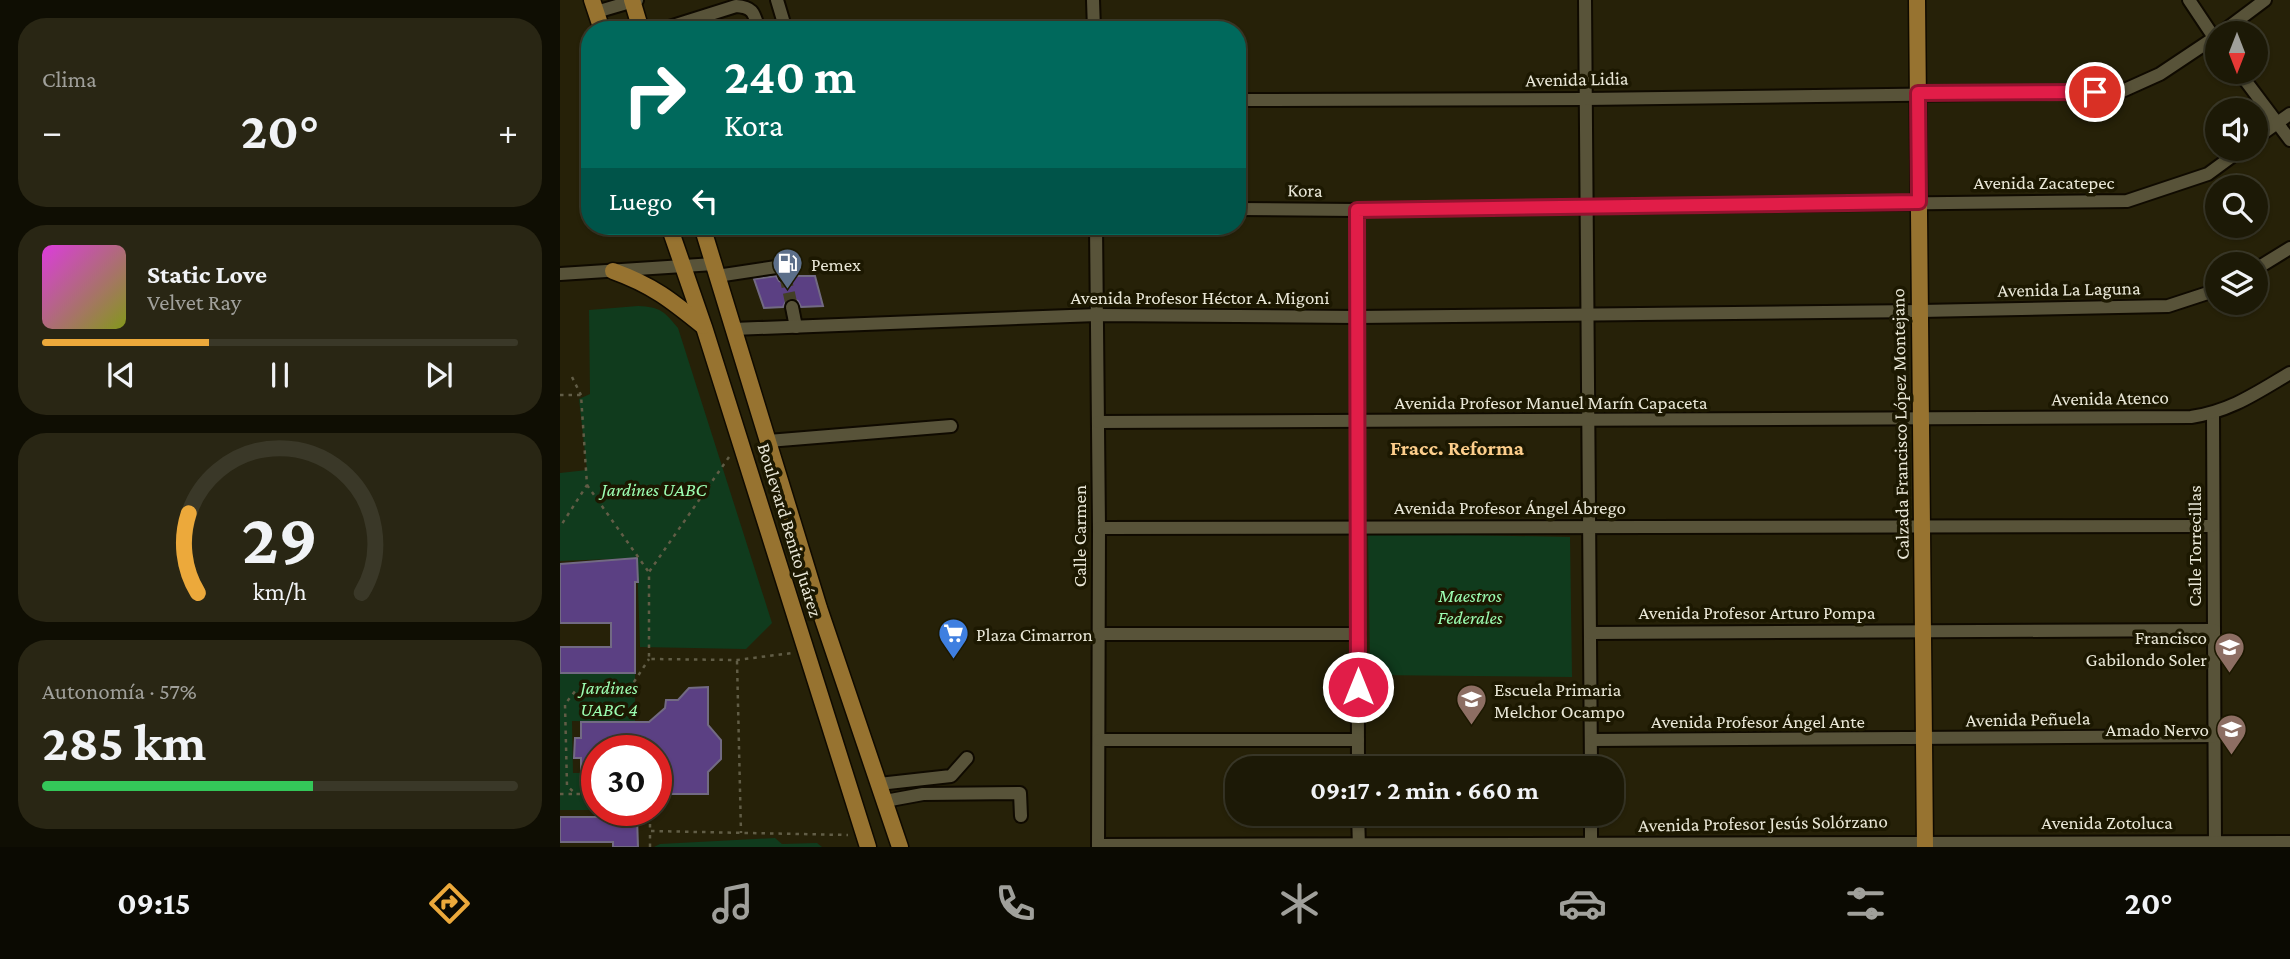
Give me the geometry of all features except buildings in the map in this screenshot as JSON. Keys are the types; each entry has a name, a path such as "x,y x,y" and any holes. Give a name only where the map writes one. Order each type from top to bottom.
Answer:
{"main road":[{"name":"Calzada Francisco López Montejano","path":"1917,0 1925,844"},
{"path":"634,1 639,21"},
{"name":"Boulevard Benito Juárez","path":"672,235 704,327 866,841"},
{"name":"Boulevard Benito Juárez","path":"705,235 819,608 900,847"},
{"path":"613,271 643,281 704,327"}],"street":[{"path":"778,0 784,21"},
{"path":"1093,0 1094,21"},
{"path":"1585,0 1591,756"},
{"path":"2189,0 2205,21"},
{"name":"Avenida Lidia","path":"2238,21 2265,0"},
{"path":"594,6 634,1"},
{"path":"688,21 736,6 746,6 754,13 756,21"},
{"name":"Avenida Lidia","path":"1246,100 1585,99 2120,92 2160,74 2205,45"},
{"path":"2248,84 2290,140"},
{"path":"2268,129 2290,114"},
{"name":"Avenida Zacatepec","path":"1919,202 2127,201 2208,174 2226,161"},
{"name":"Kora","path":"1246,209 1919,202"},
{"path":"1357,210 1358,756"},
{"name":"Calle Carmen","path":"1096,235 1098,846"},
{"path":"2268,262 2290,248"},
{"path":"560,274 683,266 715,270 783,266 785,275"},
{"name":"Avenida La Laguna","path":"1920,311 2168,306 2205,294"},
{"path":"792,307 796,327"},
{"name":"Avenida Profesor Héctor A. Migoni","path":"733,330 1097,315 1357,317 1920,311"},
{"name":"Avenida Atenco","path":"1920,419 2213,414 2234,407 2290,373"},
{"name":"Calle Torrecillas","path":"2213,414 2215,844"},
{"name":"Avenida Profesor Manuel Marín Capaceta","path":"1098,422 1920,419"},
{"path":"768,441 951,426"},
{"name":"Avenida Profesor Ángel Ábrego","path":"1099,528 2212,526"},
{"name":"Avenida Profesor Arturo Pompa","path":"1590,633 2214,630"},
{"path":"1099,634 1359,634"},
{"name":"Avenida Peñuela","path":"1924,739 2216,736"},
{"name":"Avenida Profesor Ángel Ante","path":"1591,740 1924,739"},
{"path":"1099,740 1358,740"},
{"path":"880,784 951,776 967,758"},
{"path":"885,802 923,794 1020,793 1021,816"},
{"path":"1358,826 1359,846"},
{"path":"1591,826 1591,846"},
{"name":"Avenida Zotoluca","path":"1925,844 2290,842"},
{"name":"Avenida Profesor Jesús Solórzano","path":"1098,846 1925,844"}],"path":[{"path":"572,377 581,396 587,485 649,572"},
{"path":"560,396 581,396"},
{"path":"576,794 567,786 565,704 576,690 628,691 649,659 649,572 740,440"},
{"path":"560,527 587,485"},
{"path":"649,659 737,660 806,651"},
{"path":"737,660 741,833"},
{"path":"560,704 565,704"},
{"path":"560,794 581,794"},
{"path":"650,826 650,847"},
{"path":"650,831 741,833 866,841"}],"green space":[{"name":"Jardines UABC","path":"638,306 661,311 678,328 772,623 746,649 640,647 637,558 560,561 560,473 587,470 579,399 590,394 589,310"},
{"name":"Maestros Federales","path":"1368,533 1570,537 1572,677 1370,675"},
{"name":"Jardines UABC 4","path":"635,673 635,722 572,721 573,773 581,773 581,810 560,810 560,674"},
{"path":"775,838 782,844 817,843 822,847 654,847 660,844"}],"tunnel":[{"path":"785,275 792,307"}],"place":[{"name":"Pemex","path":"788,291"},
{"name":"Plaza Cimarron","path":"953,661"},
{"name":"Francisco Gabilondo Soler","path":"2230,675"},
{"name":"Escuela Primaria Melchor Ocampo","path":"1471,727"},
{"name":"Amado Nervo","path":"2232,756"}],"district":[{"name":"Fracc. Reforma","path":"1457,448"}],"route":[{"path":"1358,687 1357,210 1919,202 1918,93 2095,92"}]}
